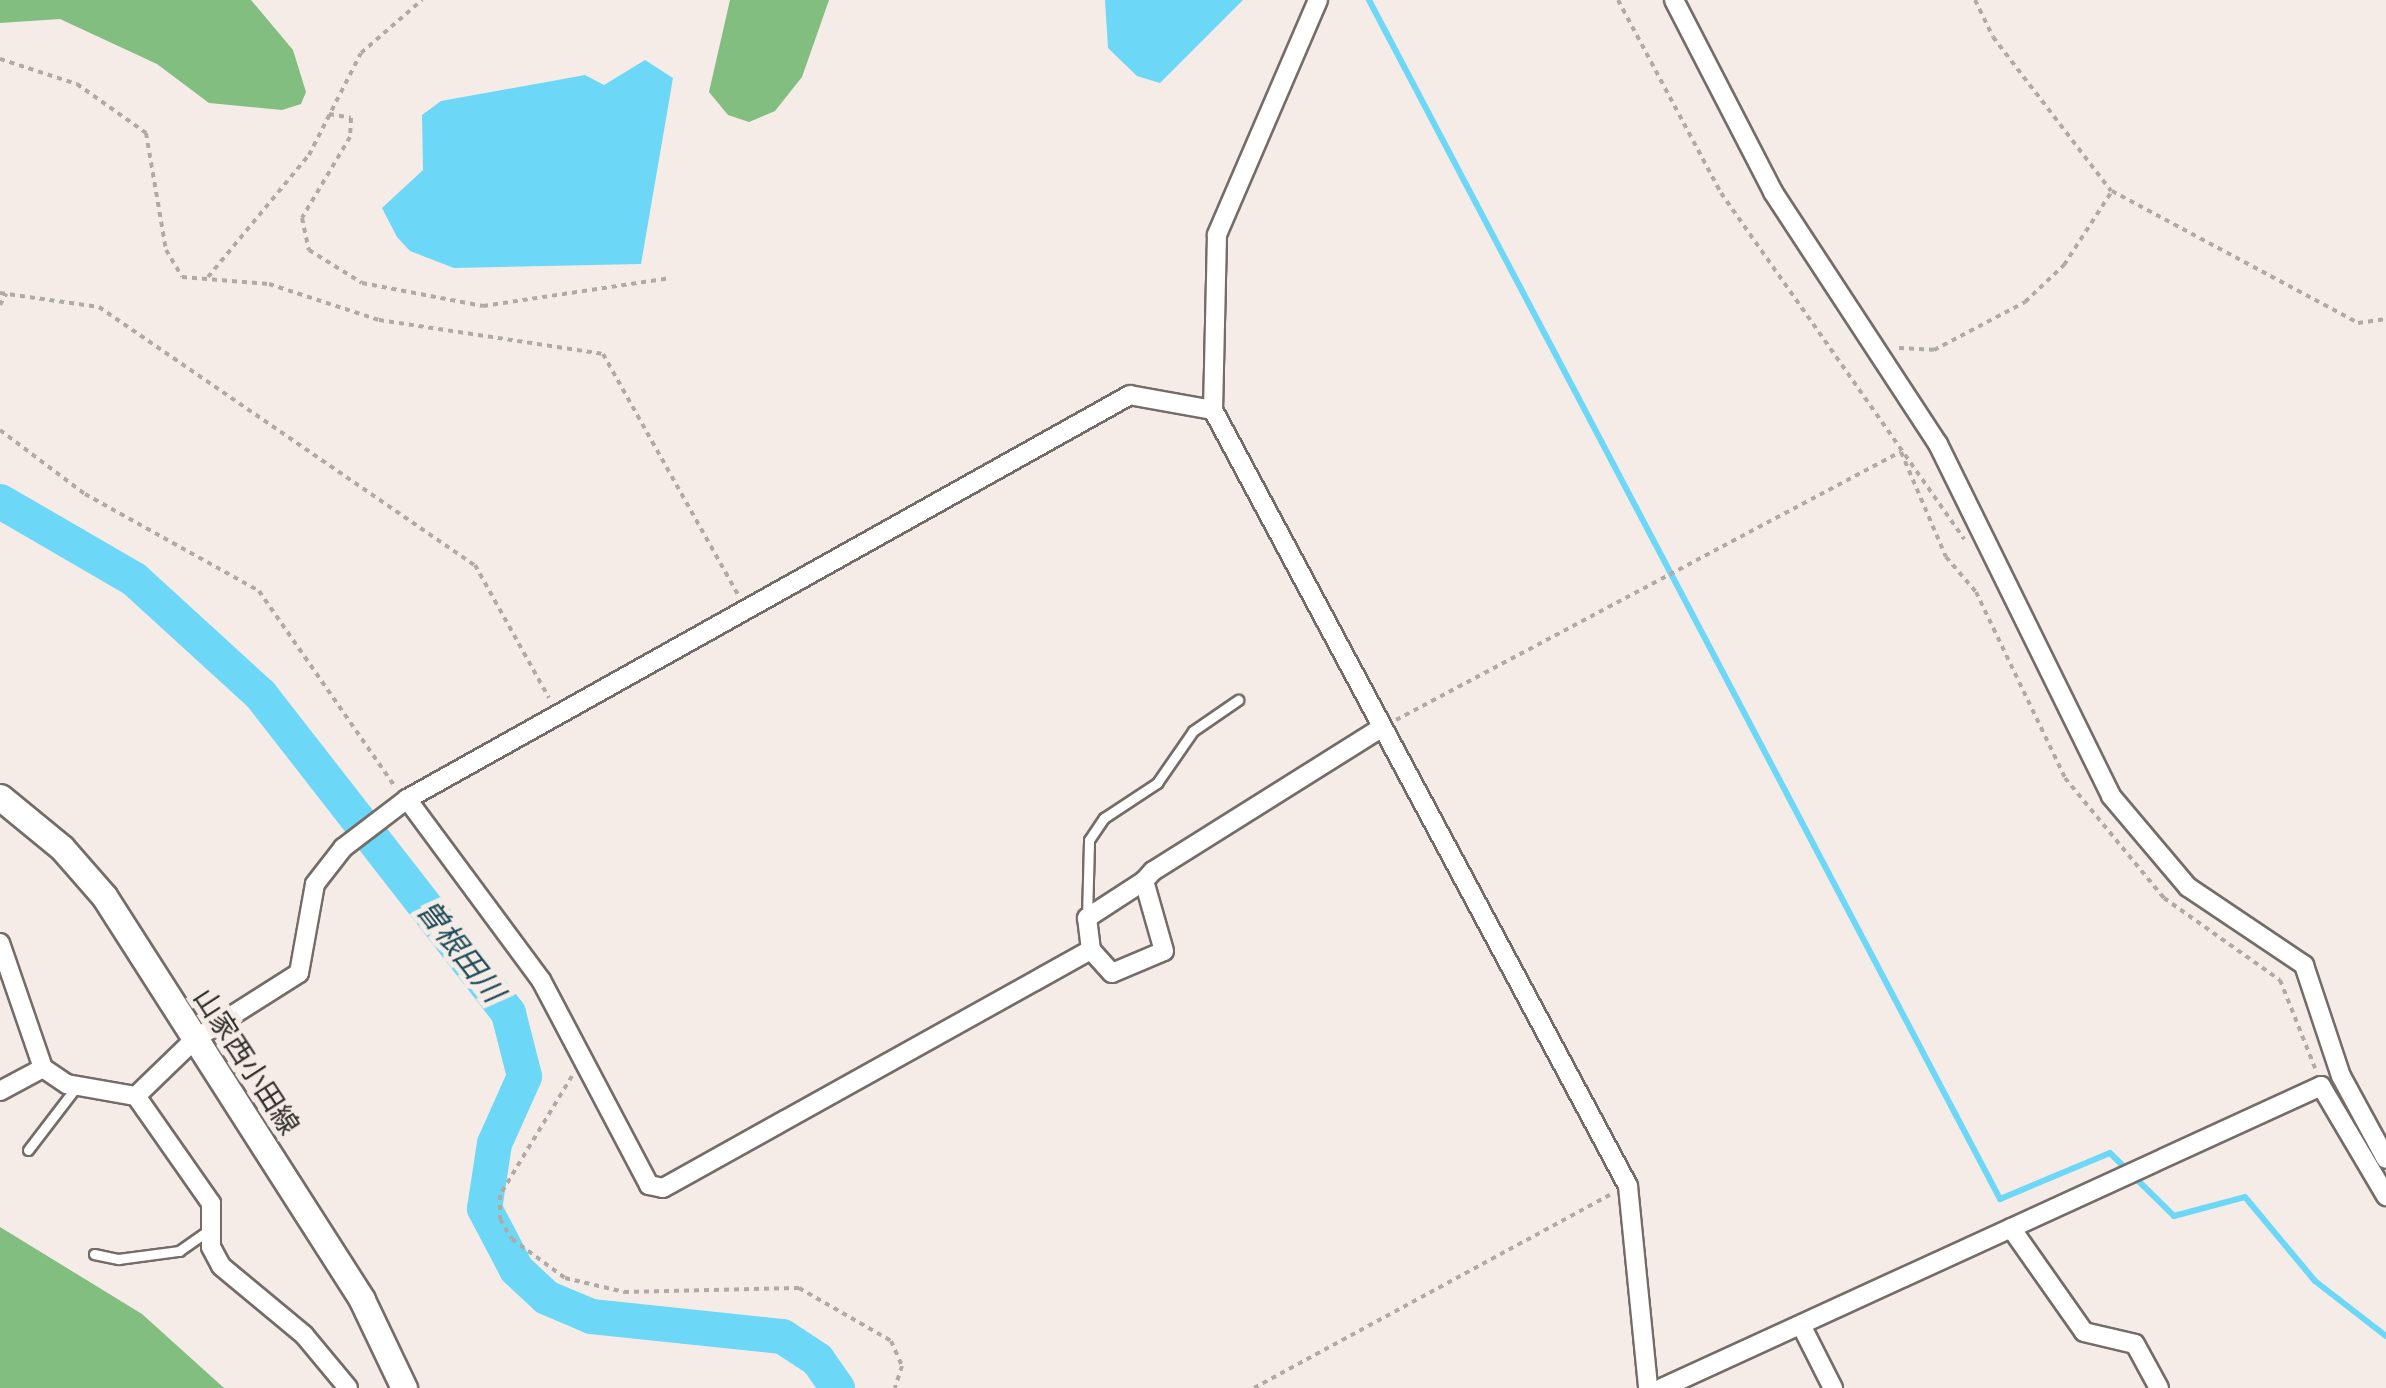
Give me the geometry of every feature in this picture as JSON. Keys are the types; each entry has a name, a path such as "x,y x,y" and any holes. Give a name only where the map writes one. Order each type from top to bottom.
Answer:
{"main road":[{"name":"山家西小田線","path":"0,798 62,848 104,896 362,1300 404,1388"}],"street":[{"path":"1318,0 1217,235 1214,410 1378,729 1628,1186 1648,1388"},
{"path":"1674,0 1773,192 1879,348 1938,444 1988,556 2110,796 2188,887 2304,965 2341,1076 2386,1159"},
{"path":"136,1096 195,1039 299,973 315,884 342,848 402,803 556,711 1130,394 1214,410"},
{"path":"1144,880 1164,950 1112,973 1091,950 1088,918 1144,880 1378,729"},
{"path":"402,803 542,980 649,1186 664,1188 1091,950"},
{"path":"0,943 43,1068 77,1086 136,1096 211,1204 209,1230 221,1266 304,1335 348,1388"},
{"path":"0,1090 43,1068"},
{"path":"1662,1388 2321,1086 2386,1196"},
{"path":"2011,1228 2084,1332 2135,1344 2159,1388"},
{"path":"1802,1325 1833,1388"}],"lane":[{"path":"1088,918 1089,840 1104,818 1157,782 1194,731 1238,700"},
{"path":"28,1150 77,1086"},
{"path":"94,1254 118,1259 179,1250 209,1230"}],"path":[{"path":"208,277 309,156 361,52 422,0"},
{"path":"1618,0 1721,192 1863,387 1900,452 1958,534 1988,556"},
{"path":"1975,0 1993,37 2112,192 2358,324 2386,318"},
{"path":"0,60 77,84 146,133 166,250 182,277 269,284 379,320 604,354 745,607"},
{"path":"330,114 351,118 350,137 302,218 309,250 362,283 483,306 670,278"},
{"path":"1879,348 1934,350 2024,302 2064,265 2112,192"},
{"path":"0,305 3,294 99,306 475,565 556,711"},
{"path":"0,430 86,494 259,592 402,803"},
{"path":"1378,729 1900,452"},
{"path":"582,1053 500,1195 500,1219 512,1239 565,1278 624,1292 798,1288 891,1342 902,1366 895,1388"},
{"path":"1254,1388 1628,1186"}],"green space":[{"path":"0,0 251,0 293,50 306,92 301,104 282,110 209,103 157,64 60,19 0,23"},
{"path":"730,0 829,0 802,77 775,111 749,122 728,115 709,92"},
{"path":"0,1227 142,1314 224,1388 0,1388"}],"water":[{"path":"1105,0 1243,0 1160,83 1137,76 1108,48"},
{"path":"645,60 673,78 641,264 454,268 410,251 397,237 382,208 423,170 422,115 441,101 585,75 604,85"}],"waterway":[{"path":"1369,0 2000,1199 2110,1153 2174,1216 2245,1197 2315,1281 2386,1336"},
{"name":"曽根田川","path":"0,501 134,579 260,694 508,1013 524,1076 494,1143 484,1208 516,1269 546,1297 591,1316 782,1336 817,1359 837,1388"}]}
